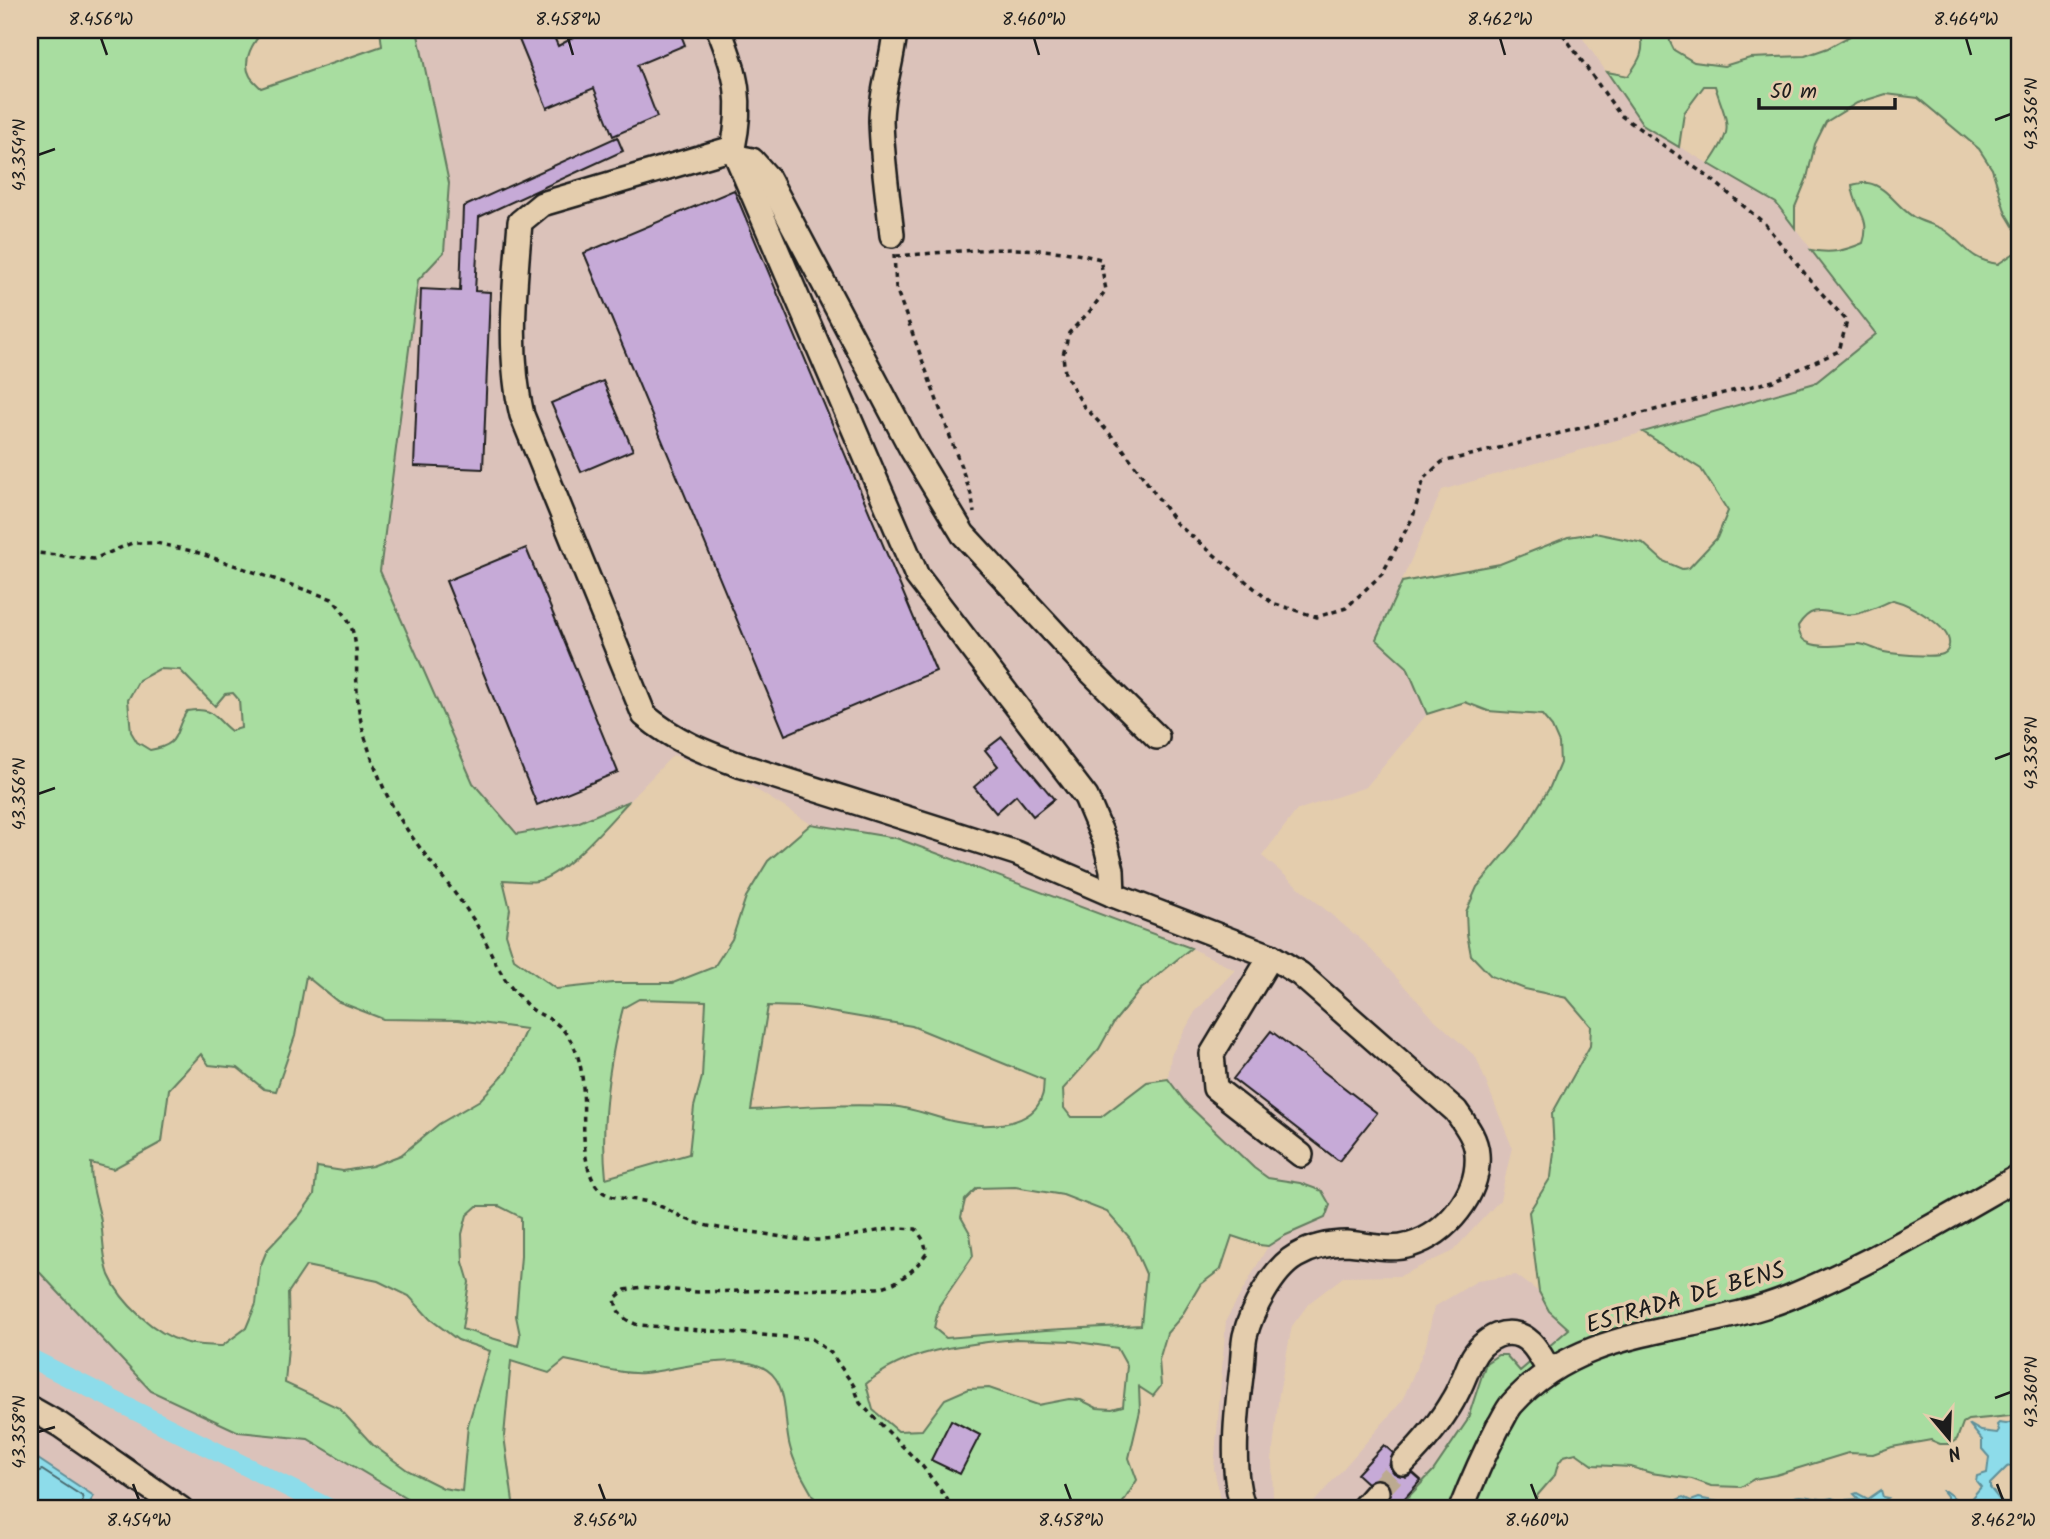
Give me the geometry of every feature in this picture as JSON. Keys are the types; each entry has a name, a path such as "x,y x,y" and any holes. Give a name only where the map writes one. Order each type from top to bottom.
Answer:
{"street":[{"path":"719,30 739,92 735,153 917,576 1086,797 1105,842 1112,870 1113,895"},
{"path":"893,244 881,120 886,79 894,51 895,30"},
{"path":"1157,737 1089,670 963,534 911,448 768,178 752,160 735,153 542,204 520,222 514,352 516,391 522,415 644,715 665,733 709,754 1016,853 1113,895 1271,956 1300,974 1456,1111 1470,1131 1477,1152 1476,1175 1466,1200 1453,1217 1431,1236 1408,1246 1387,1248 1344,1243 1319,1247 1293,1258 1271,1280 1258,1303 1245,1336 1238,1397 1236,1466 1239,1496 1244,1509"},
{"path":"1271,956 1212,1054 1215,1088 1301,1155"},
{"name":"ESTRADA DE BENS","path":"1461,1509 1478,1467 1510,1406 1549,1370 1597,1346 1716,1319 1787,1298 1893,1249 2020,1176"},
{"path":"1403,1463 1430,1433 1453,1401 1472,1358 1484,1343 1499,1332 1517,1334 1531,1343 1549,1370"},
{"path":"30,1408 60,1425 181,1509"}],"path":[{"path":"979,550 972,497 896,288 893,244 1073,252 1100,259 1106,290 1069,334 1063,355 1065,374 1083,405 1121,446 1176,523 1272,603 1317,617 1346,608 1382,574 1413,517 1424,478 1442,462 1773,381 1839,351 1847,321 1764,223 1710,177 1620,115 1560,30"},
{"path":"30,555 37,553 94,559 132,542 156,543 196,552 332,600 346,614 355,633 358,702 364,737 395,813 480,928 495,965 513,990 532,1010 554,1020 569,1037 581,1068 588,1164 596,1186 615,1198 644,1200 666,1207 692,1221 784,1237 814,1241 835,1240 900,1227 916,1229 924,1241 927,1253 902,1279 893,1285 877,1288 696,1292 642,1287 625,1290 615,1298 617,1311 623,1319 638,1325 812,1339 831,1353 854,1386 860,1403 923,1467 947,1499 951,1509"}],"shaded area":[{"path":"417,30 1577,30 1644,126 1776,203 1876,334 1815,383 1442,490 1376,639 1407,667 1427,714 1366,787 1297,810 1262,856 1366,944 1433,1018 1476,1057 1512,1147 1500,1200 1453,1251 1400,1276 1343,1277 1309,1303 1292,1326 1279,1393 1272,1460 1273,1498 1286,1509 1223,1509 1214,1469 1226,1320 1268,1246 1309,1225 1300,1183 1268,1178 1254,1168 1186,1103 1168,1079 1171,1055 1195,1012 1235,970 1191,948 896,838 811,824 744,782 673,755 629,801 577,823 517,834 473,783 380,571 418,280 444,252 449,183"},
{"path":"30,1262 151,1391 239,1432 308,1439 425,1509 30,1509"},
{"path":"1516,1275 1539,1292 1549,1311 1569,1328 1520,1371 1486,1363 1467,1421 1433,1471 1397,1509 1308,1509 1402,1401 1426,1345 1434,1307 1477,1281"}],"green space":[{"path":"30,30 264,30 253,45 247,64 250,76 261,88 382,46 380,30 417,30 449,183 444,252 418,280 380,571 473,783 517,834 577,823 629,801 586,847 548,877 533,882 503,880 510,909 506,934 514,959 556,989 613,983 673,983 714,967 732,939 746,897 768,861 811,824 896,838 1191,948 1140,990 1114,1022 1099,1049 1063,1089 1064,1108 1071,1117 1101,1117 1147,1082 1168,1079 1186,1103 1254,1168 1268,1178 1300,1183 1322,1191 1330,1205 1325,1218 1268,1246 1232,1236 1221,1269 1200,1285 1181,1317 1167,1333 1159,1360 1161,1386 1153,1396 1139,1387 1140,1411 1129,1458 1137,1480 1116,1509 820,1509 792,1455 780,1387 765,1369 751,1363 734,1361 635,1373 565,1360 549,1373 511,1361 504,1436 514,1509 425,1509 308,1439 239,1432 151,1391 30,1262","holes":["159,669 180,670 215,706 225,694 233,693 239,700 241,728 231,731 213,714 203,710 187,711 172,741 150,750 137,742 131,732 128,700 139,680","306,976 337,1001 383,1019 458,1020 526,1029 507,1071 480,1100 439,1124 401,1155 372,1166 343,1171 317,1167 314,1195 299,1216 267,1250 260,1267 256,1304 246,1328 222,1346 193,1344 173,1338 140,1316 114,1286 105,1261 91,1163 113,1169 162,1142 169,1089 201,1054 209,1065 238,1068 264,1089 276,1091 295,1036","639,999 706,1001 702,1077 694,1107 689,1154 606,1178 605,1113 623,1008","768,1006 801,1007 912,1026 1044,1080 1043,1093 1037,1107 1018,1120 993,1125 957,1122 907,1108 837,1106 751,1110","1015,1187 1063,1195 1107,1212 1130,1238 1146,1274 1141,1325 946,1338 934,1328 939,1306 973,1256 970,1233 961,1217 965,1200 977,1188","477,1206 499,1206 521,1217 516,1316 520,1335 518,1346 462,1329 469,1282 463,1262 462,1234 467,1215","306,1266 378,1281 409,1296 430,1319 458,1340 490,1351 468,1425 462,1491 443,1488 407,1470 373,1445 339,1408 285,1383 289,1335 288,1293","1016,1339 1072,1341 1117,1348 1127,1366 1123,1406 1112,1409 1097,1408 1081,1400 1069,1399 1038,1405 989,1388 968,1389 945,1399 922,1430 898,1431 873,1410 866,1384 882,1372 937,1350"]},
{"path":"1640,30 1669,30 1674,50 1694,62 1724,66 1750,58 1805,56 1828,48 1850,36 1854,30 2020,30 2020,1415 1968,1420 1963,1423 1957,1439 1950,1444 1931,1440 1892,1447 1873,1454 1848,1453 1754,1479 1741,1487 1711,1486 1692,1479 1631,1467 1593,1465 1576,1453 1564,1456 1558,1464 1555,1475 1536,1497 1535,1509 1397,1509 1433,1471 1467,1421 1486,1363 1498,1355 1506,1355 1520,1371 1569,1329 1549,1311 1539,1292 1529,1212 1551,1177 1554,1152 1552,1114 1590,1046 1591,1026 1567,998 1525,989 1491,976 1471,955 1466,912 1477,887 1520,836 1550,787 1560,763 1559,743 1552,727 1542,715 1488,711 1465,702 1427,714 1407,667 1376,639 1402,582 1500,564 1568,537 1595,533 1643,543 1663,561 1682,569 1689,568 1717,538 1728,511 1701,469 1643,432 1815,383 1876,334 1811,250 1837,251 1863,243 1864,219 1852,185 1875,185 1911,215 1944,230 1975,256 1988,262 1998,264 2016,252 2019,236 2006,214 1992,169 1979,149 1918,98 1886,94 1857,103 1826,122 1815,144 1807,178 1795,207 1795,228 1776,203 1709,164 1723,142 1727,126 1715,86 1704,86 1684,113 1679,147 1644,126 1607,72 1628,76 1641,54","holes":["1893,600 1919,611 1944,631 1949,645 1946,652 1938,655 1914,655 1884,652 1861,644 1820,646 1806,642 1799,632 1798,626 1804,618 1817,611 1846,615 1870,610"]}],"water":[{"path":"2020,1419 2020,1463 2007,1467 1990,1484 1990,1488 2007,1509 1947,1507 1947,1496 1943,1491 1960,1502 1969,1501 1981,1487 1976,1481 1977,1476 1987,1473 1989,1457 1982,1449 1982,1440 1969,1424 1981,1431 1997,1433 1999,1423 2006,1424"},
{"path":"38,1459 94,1496 86,1509 30,1509 30,1471"},
{"path":"1881,1490 1883,1497 1888,1498 1882,1502 1881,1509 1729,1509 1724,1505 1721,1509 1697,1509 1690,1504 1675,1509 1677,1500 1683,1497 1691,1501 1699,1498 1770,1507 1800,1496 1832,1498 1842,1503 1859,1499 1854,1494 1857,1493 1868,1499"}],"building":[{"path":"515,30 551,30 558,46 587,30 679,30 685,45 637,65 657,117 613,136 594,88 547,108"},
{"path":"617,137 623,151 479,217 475,291 490,292 483,469 414,466 421,289 460,291 463,207"},
{"path":"734,190 936,671 785,735 584,253"},
{"path":"603,381 633,450 581,472 551,403"},
{"path":"526,548 618,772 537,805 446,581"},
{"path":"1002,737 1054,799 1033,816 1016,795 996,813 974,787 998,766 985,750"},
{"path":"1271,1031 1377,1113 1339,1161 1233,1079"},
{"path":"951,1420 980,1435 960,1474 931,1460"},
{"path":"1384,1445 1393,1453 1389,1466 1394,1473 1406,1477 1413,1473 1421,1480 1395,1509 1387,1502 1391,1494 1387,1482 1379,1478 1367,1483 1357,1474"}],"waterway":[{"path":"30,1358 331,1509"}],"tunnel":[{"path":"1377,1492 1403,1463"}]}
